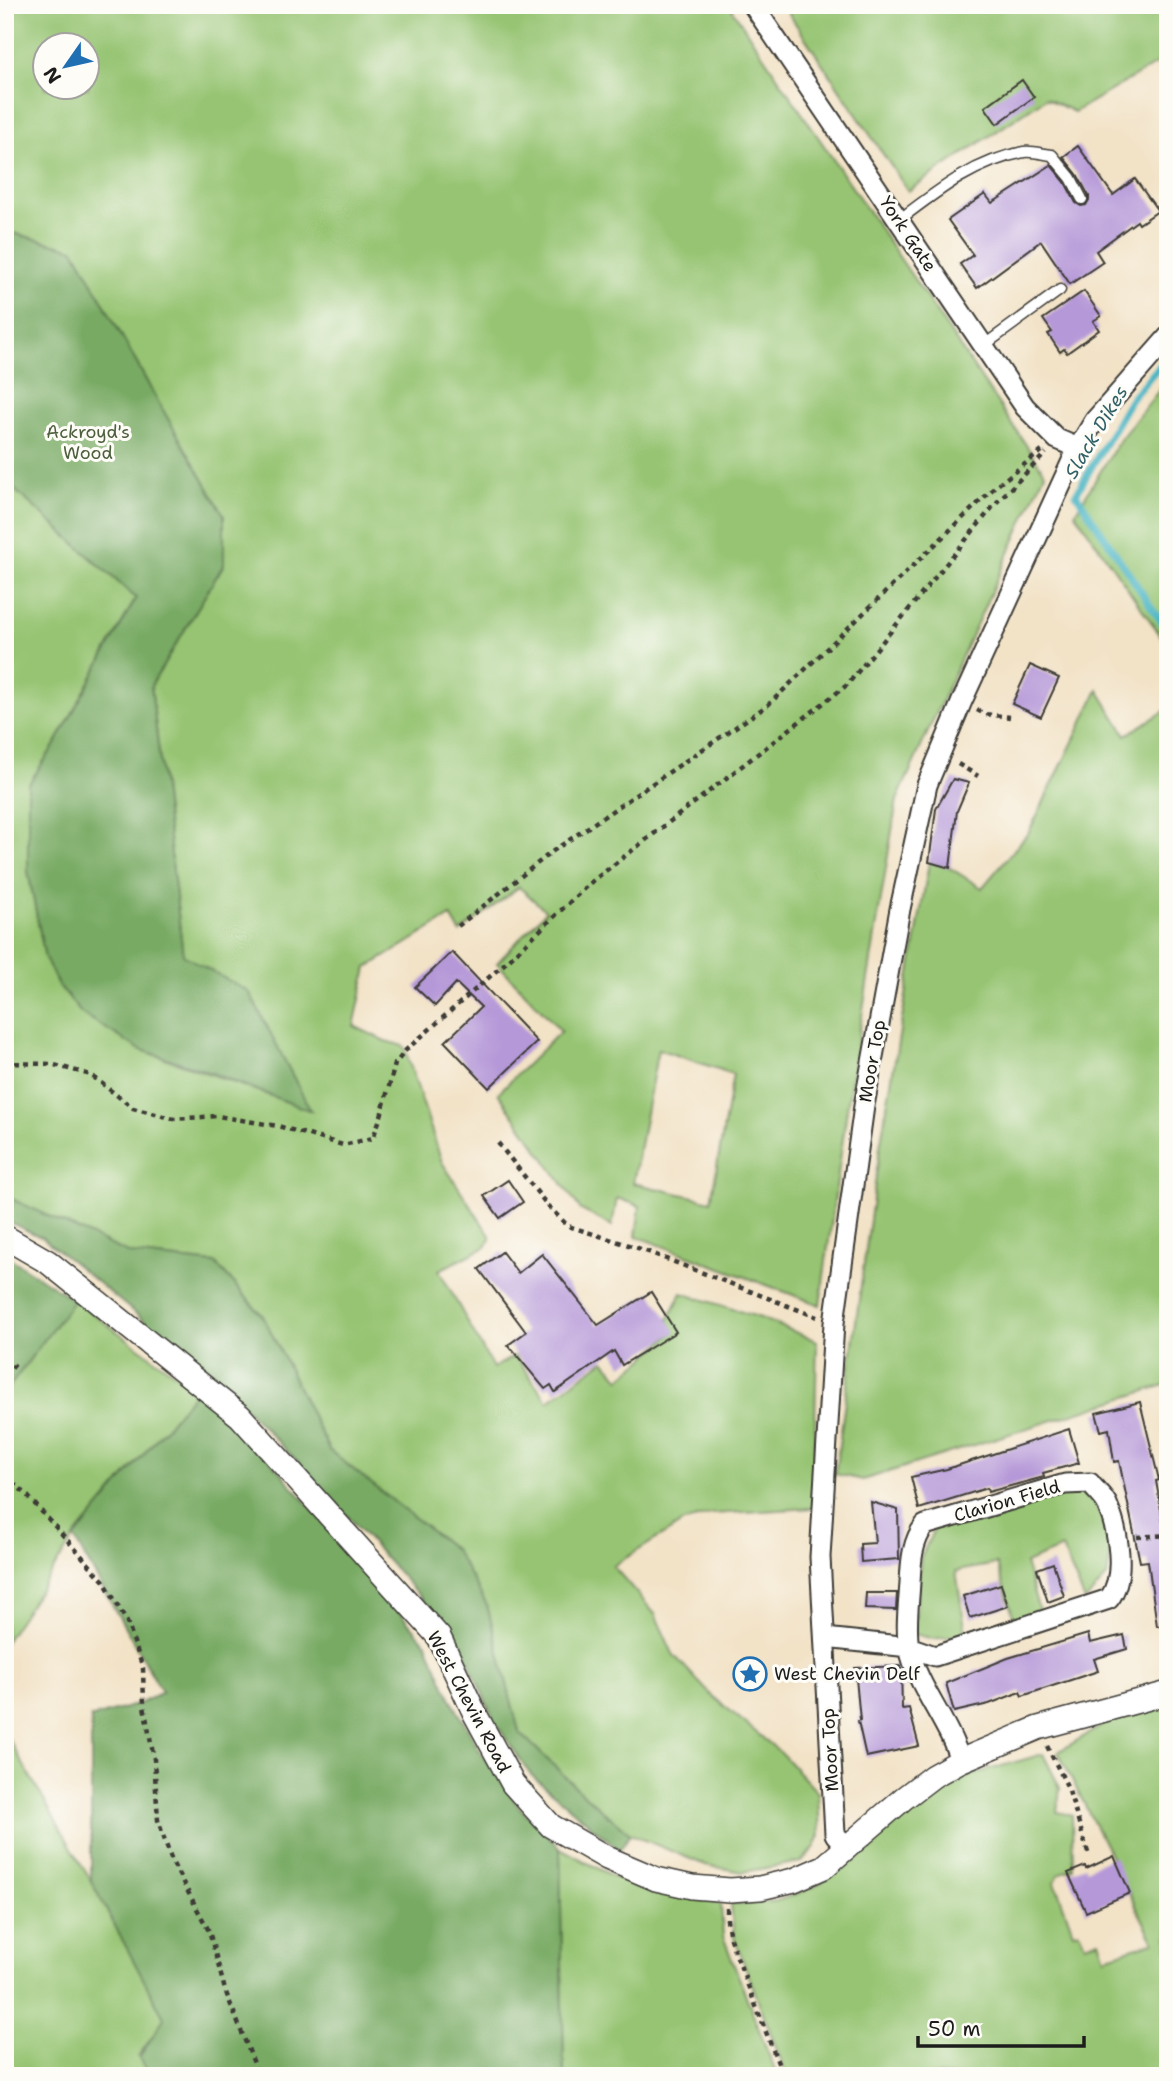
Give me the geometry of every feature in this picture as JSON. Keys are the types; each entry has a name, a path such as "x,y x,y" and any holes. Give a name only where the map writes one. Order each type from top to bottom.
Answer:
{"street":[{"name":"York Gate","path":"753,5 1025,407 1058,440 1078,448"},
{"name":"Moor Top","path":"846,1847 835,1834 820,1557 834,1323 864,1106 900,909 927,785 962,701 1078,448 1095,420 1168,337"},
{"name":"West Chevin Road","path":"5,1237 48,1262 240,1416 439,1637 475,1714 513,1784 551,1826 607,1858 656,1879 692,1887 730,1890 760,1888 794,1880 824,1867 904,1798 933,1776 960,1761 1038,1728 1168,1693"},
{"name":"Clarion Field","path":"909,1647 935,1656 1109,1599 1118,1582 1121,1555 1107,1503 1090,1483 1065,1484 925,1525 918,1533 912,1555 909,1647 925,1688 942,1717 960,1761"},
{"path":"825,1638 909,1647"}],"lane":[{"path":"899,220 955,178 986,163 1026,152 1052,155 1072,178 1082,199"},
{"path":"983,346 1060,290"}],"path":[{"path":"458,926 553,851 768,705 996,486 1058,440"},
{"path":"5,1063 51,1064 91,1075 133,1108 174,1119 218,1116 278,1126 344,1145 373,1138 382,1116 395,1064 406,1050 503,965 590,883 847,685 996,503 1058,440"},
{"path":"962,701 985,714 1010,717"},
{"path":"498,1143 548,1206 568,1226 638,1248 834,1323"},
{"path":"5,1359 14,1365 5,1378"},
{"path":"5,1476 25,1493 104,1581 127,1622 143,1668 144,1706 154,1759 158,1820 172,1862 209,1931 225,1990 259,2076"},
{"path":"1116,1539 1168,1535"},
{"path":"1038,1728 1068,1788 1089,1856"},
{"path":"730,1890 727,1920 730,1939 783,2076"}],"green space":[{"path":"5,5 729,5 1045,473 897,800 848,1102 820,1305 636,1236 640,1206 617,1198 612,1226 581,1210 498,1093 561,1031 497,963 546,911 519,887 460,932 451,916 367,968 354,1026 385,1041 404,1046 442,1162 491,1237 486,1247 439,1270 493,1368 515,1356 548,1401 604,1360 620,1379 674,1332 668,1320 682,1293 758,1317 817,1341 813,1508 711,1514 684,1522 613,1566 655,1614 673,1654 710,1694 781,1753 818,1793 820,1835 815,1847 801,1862 743,1872 705,1865 630,1834 581,1792 519,1732 487,1605 388,1498 329,1450 263,1316 215,1263 130,1254 5,1196 5,481 136,598 56,743 28,785 28,871 45,958 58,985 139,1049 310,1110 249,992 183,956 151,686 224,564 152,391 74,249 5,231","holes":["658,1049 733,1074 711,1201 633,1183"]},
{"path":"783,5 1168,5 1168,57 1074,112 1046,98 908,191"},
{"name":"Ackroyd's Wood","path":"5,231 74,249 224,515 224,564 151,686 183,955 249,992 311,1111 212,1073 139,1049 81,1013 58,985 45,958 28,871 28,785 56,743 136,598 5,481"},
{"path":"1168,379 1168,646 1075,513 1121,438"},
{"path":"1098,690 1126,735 1168,709 1168,1384 863,1480 835,1474 880,1147 929,862 950,868 982,888 1029,832"},
{"path":"5,1196 130,1254 215,1263 263,1316 329,1450 455,1550 487,1605 519,1732 581,1792 630,1834 620,1850 530,1774 495,1722 459,1640 317,1482 244,1407 157,1331 43,1238 5,1220"},
{"path":"5,1255 74,1300 12,1383 5,1379"},
{"path":"74,1300 197,1390 74,1538 5,1642 5,1393"},
{"path":"197,1390 241,1426 427,1644 450,1697 481,1753 519,1807 560,1848 564,2076 151,2076 139,2058 164,2018 91,1881 91,1718 139,1704 162,1692 74,1538"},
{"path":"1076,1490 1093,1502 1104,1520 1111,1551 1107,1577 1085,1601 1062,1548 1025,1563 1040,1614 1015,1622 997,1564 956,1571 966,1634 934,1639 914,1634 921,1557 934,1529"},
{"path":"1168,1704 1168,2076 787,2076 734,1937 731,1905 777,1901 814,1887 865,1852 911,1809 947,1782 1043,1754 1060,1788 1057,1812 1072,1815 1073,1868 1059,1874 1055,1882 1073,1932 1079,1931 1085,1945 1099,1940 1105,1957 1154,1942 1058,1752 1115,1718"},
{"path":"5,1733 166,2018 138,2056 151,2076 5,2076"},
{"path":"560,1848 616,1878 657,1891 721,1904 723,1936 777,2076 564,2076"}],"building":[{"path":"1022,80 1034,97 997,124 985,107"},
{"path":"1078,146 1113,195 1135,179 1158,211 1139,224 1137,221 1096,251 1103,262 1070,284 1041,241 977,288 960,264 973,255 948,220 985,194 992,203 1051,165 1065,182 1076,203 1086,205 1089,196 1077,174 1063,157"},
{"path":"1084,291 1101,316 1093,321 1099,330 1067,353 1064,349 1060,352 1048,334 1052,332 1043,319"},
{"path":"1030,665 1059,678 1041,717 1012,704"},
{"path":"953,779 969,783 957,811 950,868 929,862 936,809"},
{"path":"452,952 537,1042 489,1088 445,1042 481,1007 456,983 435,1006 415,987"},
{"path":"508,1180 523,1202 500,1218 484,1196"},
{"path":"502,1252 518,1273 542,1254 598,1325 651,1292 676,1332 622,1365 614,1351 555,1392 551,1385 545,1389 508,1345 526,1332 479,1269"},
{"path":"1140,1402 1159,1480 1156,1481 1168,1550 1168,1625 1157,1626 1148,1561 1140,1562 1119,1461 1114,1462 1109,1429 1101,1431 1096,1413"},
{"path":"1069,1429 1079,1463 1043,1473 1044,1477 988,1492 987,1488 919,1509 911,1477 947,1469"},
{"path":"871,1502 898,1510 899,1559 861,1562 860,1544 875,1543"},
{"path":"1053,1563 1064,1596 1048,1602 1037,1569"},
{"path":"1001,1584 1008,1606 970,1618 963,1596"},
{"path":"866,1593 897,1593 896,1610 865,1609"},
{"path":"1088,1634 1090,1643 1124,1635 1127,1649 1094,1659 1098,1671 1022,1696 1020,1692 989,1704 954,1712 946,1683 1008,1658"},
{"path":"901,1666 902,1709 909,1708 919,1746 866,1757 858,1721 855,1668"},
{"path":"1114,1856 1130,1893 1086,1912 1068,1873 1085,1866 1086,1869"}],"waterway":[{"name":"Slack Dikes","path":"1168,356 1131,399 1076,494 1168,632"}],"place":[{"name":"West Chevin Delf","path":"750,1674"}]}
